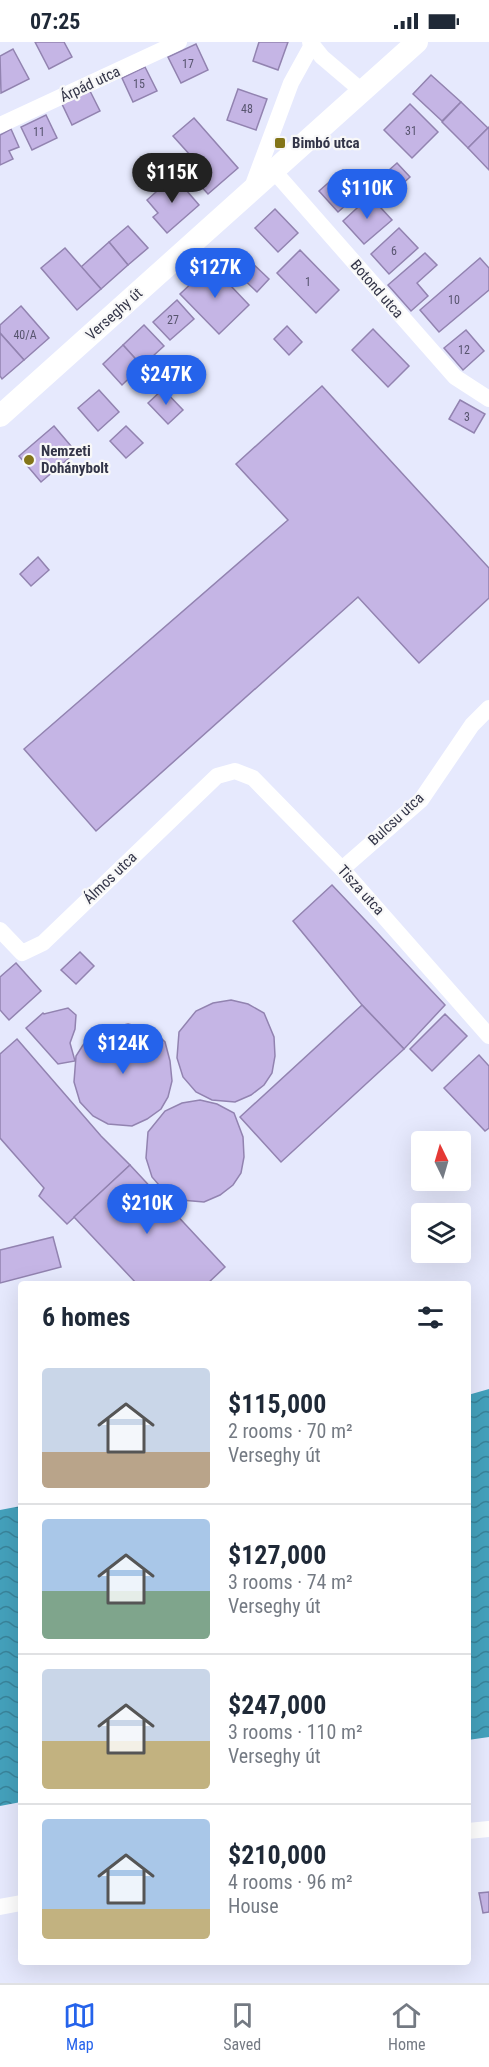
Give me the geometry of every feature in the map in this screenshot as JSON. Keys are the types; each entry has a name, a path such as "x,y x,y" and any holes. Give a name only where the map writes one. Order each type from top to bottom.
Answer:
{"main road":[{"name":"Verseghy út","path":"0,416 417,42"}],"street":[{"name":"Árpád utca","path":"0,125 179,42"},
{"path":"250,191 291,83 311,44 322,57 362,92"},
{"name":"Botond utca","path":"273,170 454,377 489,399"},
{"name":"Bulcsu utca","path":"342,869 421,800 472,725 489,708"},
{"name":"Tisza utca","path":"217,776 235,771 253,778 342,869 489,1036"},
{"name":"Álmos utca","path":"0,930 22,952 43,943 217,776"},
{"path":"471,1831 489,1829"},
{"path":"0,1906 18,1903"}],"water":[{"path":"489,1389 489,1737 471,1740 471,1394"},
{"path":"18,1507 18,1803 0,1806 0,1510"}],"building":[{"path":"35,42 64,42 72,57 49,69"},
{"path":"259,42 288,42 278,70 253,61"},
{"path":"196,44 208,70 181,83 168,57"},
{"path":"13,49 29,79 1,93 0,56"},
{"path":"145,67 157,91 133,102 122,78"},
{"path":"431,75 461,102 442,121 413,94"},
{"path":"238,89 267,99 256,130 227,120"},
{"path":"90,91 100,111 72,125 62,104"},
{"path":"461,102 488,128 468,148 442,122"},
{"path":"410,104 438,132 412,158 384,130"},
{"path":"46,115 57,138 32,150 21,127"},
{"path":"194,118 238,168 208,194 189,173 199,165 173,136"},
{"path":"489,127 489,170 468,148"},
{"path":"11,129 19,147 9,151 13,159 0,165 0,135"},
{"path":"397,163 410,177 384,201 371,186"},
{"path":"343,170 362,191 338,212 319,191"},
{"path":"174,176 199,205 167,233 153,217 158,213 147,200"},
{"path":"370,196 392,220 364,244 343,221"},
{"path":"275,209 298,233 278,252 255,228"},
{"path":"128,226 148,248 128,265 109,242"},
{"path":"399,228 418,248 389,274 371,254"},
{"path":"109,242 128,265 101,289 81,267"},
{"path":"65,248 101,289 77,310 41,268"},
{"path":"300,250 339,290 316,313 277,273"},
{"path":"425,253 437,265 417,283 428,296 411,311 388,285"},
{"path":"480,258 489,268 489,290 439,332 420,310"},
{"path":"250,261 269,279 257,292 238,274"},
{"path":"211,265 249,305 219,334 180,294"},
{"path":"177,300 194,319 170,340 153,322"},
{"path":"21,306 49,338 24,360 0,333 0,325"},
{"path":"144,325 164,346 142,366 123,345"},
{"path":"287,326 302,342 289,355 274,339"},
{"path":"373,329 409,366 388,387 352,350"},
{"path":"466,330 484,351 463,370 444,348"},
{"path":"0,333 24,360 2,379 0,376"},
{"path":"123,345 142,366 122,385 103,364"},
{"path":"322,386 489,568 489,598 419,663 358,597 96,831 24,749 288,520 236,464"},
{"path":"163,389 183,410 168,424 148,403"},
{"path":"99,390 119,412 98,431 78,408"},
{"path":"460,400 485,414 474,433 449,419"},
{"path":"54,426 76,452 41,482 19,456"},
{"path":"126,426 143,443 126,458 110,441"},
{"path":"38,557 49,570 31,586 20,574"},
{"path":"332,885 445,1005 404,1049 362,1005 293,921"},
{"path":"80,952 94,966 76,984 61,970"},
{"path":"16,963 41,991 9,1020 0,1010 0,977"},
{"path":"231,1000 248,1004 264,1013 274,1037 275,1056 272,1073 264,1085 251,1095 235,1102 212,1100 196,1092 183,1077 177,1058 179,1032 196,1011 213,1003"},
{"path":"362,1005 404,1049 281,1162 240,1117"},
{"path":"68,1008 76,1015 75,1029 70,1043 75,1061 58,1064 26,1028 43,1013"},
{"path":"445,1014 467,1036 432,1071 410,1049"},
{"path":"128,1024 144,1028 165,1042 172,1081 168,1097 161,1109 132,1126 108,1124 93,1116 80,1102 74,1082 76,1056 83,1045 93,1036 110,1028"},
{"path":"17,1039 101,1136 130,1165 67,1224 39,1196 44,1188 0,1138 0,1054"},
{"path":"479,1055 489,1066 489,1128 485,1131 444,1088"},
{"path":"200,1100 217,1104 234,1113 243,1137 244,1157 241,1173 233,1185 220,1195 204,1202 181,1200 165,1192 152,1177 146,1158 148,1132 165,1111 182,1103"},
{"path":"130,1165 225,1267 210,1281 134,1281 74,1217"},
{"path":"53,1237 61,1267 0,1283 0,1250"},
{"path":"489,1892 489,1912 483,1913 479,1893"}],"place":[{"name":"Bimbó utca","path":"280,143"},
{"name":"Nemzeti Dohánybolt","path":"29,460"}]}
